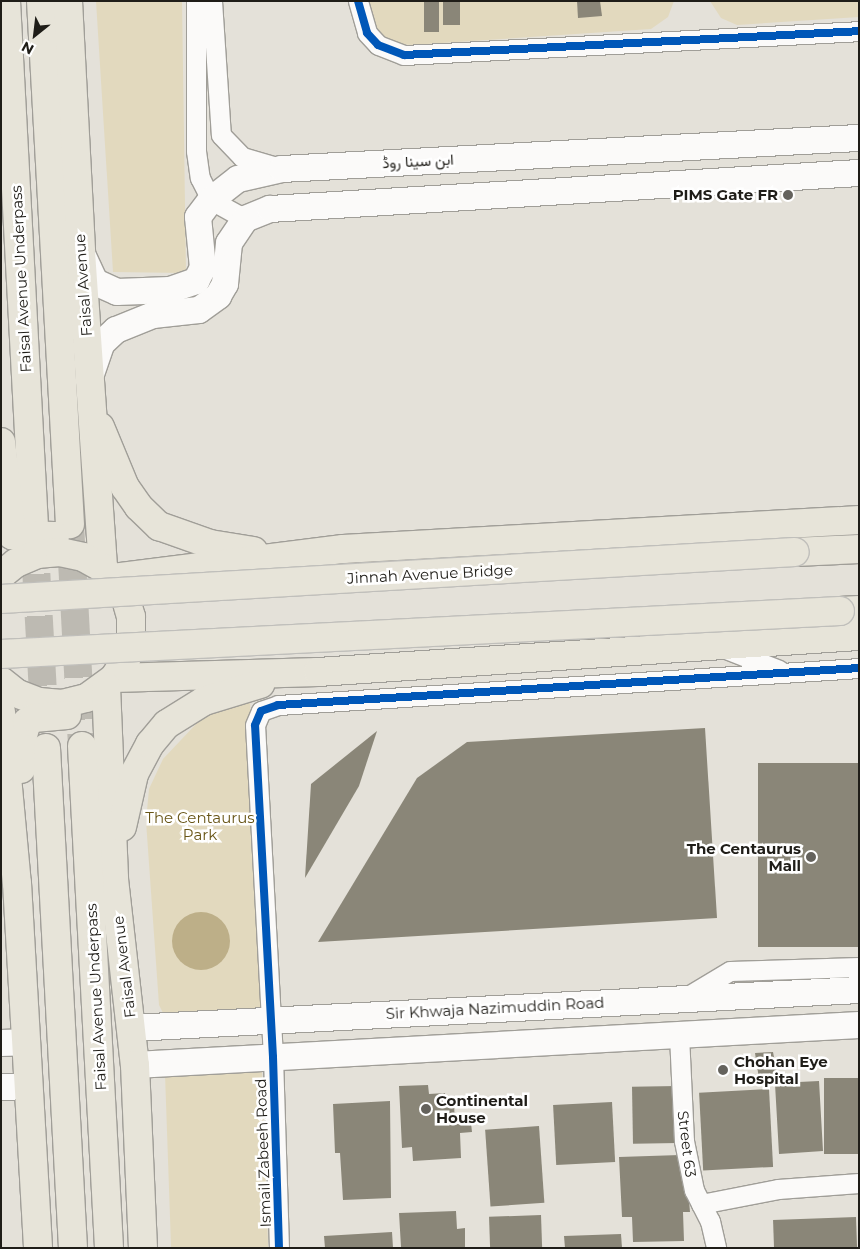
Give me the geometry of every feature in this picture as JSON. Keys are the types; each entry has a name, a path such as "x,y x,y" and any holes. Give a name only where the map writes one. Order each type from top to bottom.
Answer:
{"main road":[{"name":"Faisal Avenue Underpass","path":"6,1 34,526"},
{"path":"41,1 70,524"},
{"name":"Faisal Avenue","path":"68,1 93,442 108,573"},
{"name":"ابن سینا روڈ","path":"90,390 102,343 116,330 170,290 196,280 203,268 198,217 211,200 238,179 282,169 859,138"},
{"path":"245,219 270,210 859,173"},
{"name":"ابن سینا روڈ","path":"81,252 95,282 151,303 198,310 218,296 225,284 229,243 245,219"},
{"path":"90,390 125,487 138,507 159,526 203,542 257,552 343,549 859,520"},
{"path":"1,442 10,530 17,538 82,535 87,532 87,460 93,442"},
{"path":"108,573 343,549"},
{"name":"Jinnah Avenue Bridge","path":"1,599 859,549"},
{"path":"1,575 16,563 37,554 60,552 83,557 108,573 125,596 131,617 132,638 126,660 110,682 86,698 62,704 38,702 16,693 1,681"},
{"path":"1,654 849,610"},
{"path":"110,682 318,672 714,644 859,636"},
{"path":"114,879 126,802 134,774 150,744 167,724 181,712 215,697 318,672"},
{"name":"Faisal Avenue","path":"110,682 107,729 114,879 135,1065 142,1248"},
{"path":"1,712 17,883"},
{"path":"38,1248 28,1086 13,1043 17,883 23,814 20,746 22,730 34,718 73,715 87,716 107,729"},
{"name":"Faisal Avenue Underpass","path":"82,746 109,1248"},
{"path":"46,748 73,1248"},
{"path":"1,826 17,883"},
{"name":"Sir Khwaja Nazimuddin Road","path":"132,1028 859,990"},
{"path":"316,1017 322,1055"},
{"path":"135,1065 859,1025"},
{"path":"1,1086 28,1086"}],"street":[{"path":"196,1 196,151 200,178 211,200 245,219"},
{"path":"212,1 221,134 242,157 282,169"},
{"path":"358,1 366,33 378,45 404,55 859,30"},
{"path":"714,644 784,672 859,668"},
{"name":"Ismail Zabeeh Road","path":"280,1248 273,1058 255,725 257,718 268,707 784,672"},
{"path":"684,999 730,971 859,966"},
{"name":"Street 63","path":"679,1035 684,1141 694,1190 710,1221 716,1248"},
{"path":"701,1204 778,1188 859,1183"}],"green space":[{"path":"96,1 182,1 186,273 113,272"},
{"path":"369,1 674,1 668,17 651,29 412,45 399,44 382,36 373,23"},
{"path":"710,1 859,1 859,17 737,25 721,18"},
{"name":"The Centaurus Park","path":"250,699 261,1017 164,1015 159,1005 146,821 149,789 163,759 197,723 220,708"},
{"path":"262,1072 268,1248 171,1248 165,1075"}],"shaded area":[{"path":"201,912 212,914 225,925 230,941 228,952 217,965 201,970 190,968 177,957 172,941 174,930 185,917"}],"building":[{"path":"424,1 439,1 439,32 424,32"},
{"path":"443,1 460,1 460,25 443,25"},
{"path":"577,1 600,1 602,16 578,18"},
{"path":"705,728 717,918 318,942 417,778 467,742"},
{"path":"377,731 359,786 305,878 311,784"},
{"name":"The Centaurus Mall","path":"758,763 859,763 859,947 758,947"},
{"path":"773,1052 779,1083 819,1081 823,1151 779,1154 775,1084 760,1085 755,1053"},
{"path":"824,1078 859,1078 859,1154 824,1154"},
{"path":"428,1085 429,1094 445,1093 446,1104 454,1103 455,1124 471,1123 472,1132 460,1133 461,1158 413,1161 412,1147 402,1148 399,1086"},
{"path":"677,1086 678,1143 633,1144 632,1087"},
{"path":"769,1089 773,1167 703,1171 699,1093"},
{"path":"390,1101 391,1198 343,1200 340,1153 335,1153 333,1104"},
{"path":"612,1102 615,1162 556,1165 553,1105"},
{"path":"539,1126 544,1203 491,1207 485,1130"},
{"path":"680,1155 687,1176 690,1212 683,1212 684,1241 633,1242 632,1217 622,1217 619,1157"},
{"path":"456,1211 457,1229 465,1228 465,1248 401,1247 399,1213"},
{"path":"541,1215 542,1248 490,1248 489,1217"},
{"path":"856,1217 857,1248 774,1248 773,1220"},
{"path":"392,1232 393,1248 325,1248 324,1236"},
{"path":"621,1234 622,1248 565,1248 564,1236"}],"tunnel":[{"path":"70,524 82,746"},
{"path":"34,532 46,748"}],"cycle path":[{"path":"358,1 367,33 378,45 404,55 859,31"},
{"path":"279,1248 273,1057 255,725 261,711 278,705 859,668"}],"place":[{"name":"PIMS Gate FR","path":"788,195"},
{"name":"The Centaurus Mall","path":"811,857"},
{"name":"Chohan Eye Hospital","path":"723,1070"},
{"name":"Continental House","path":"426,1109"}]}
